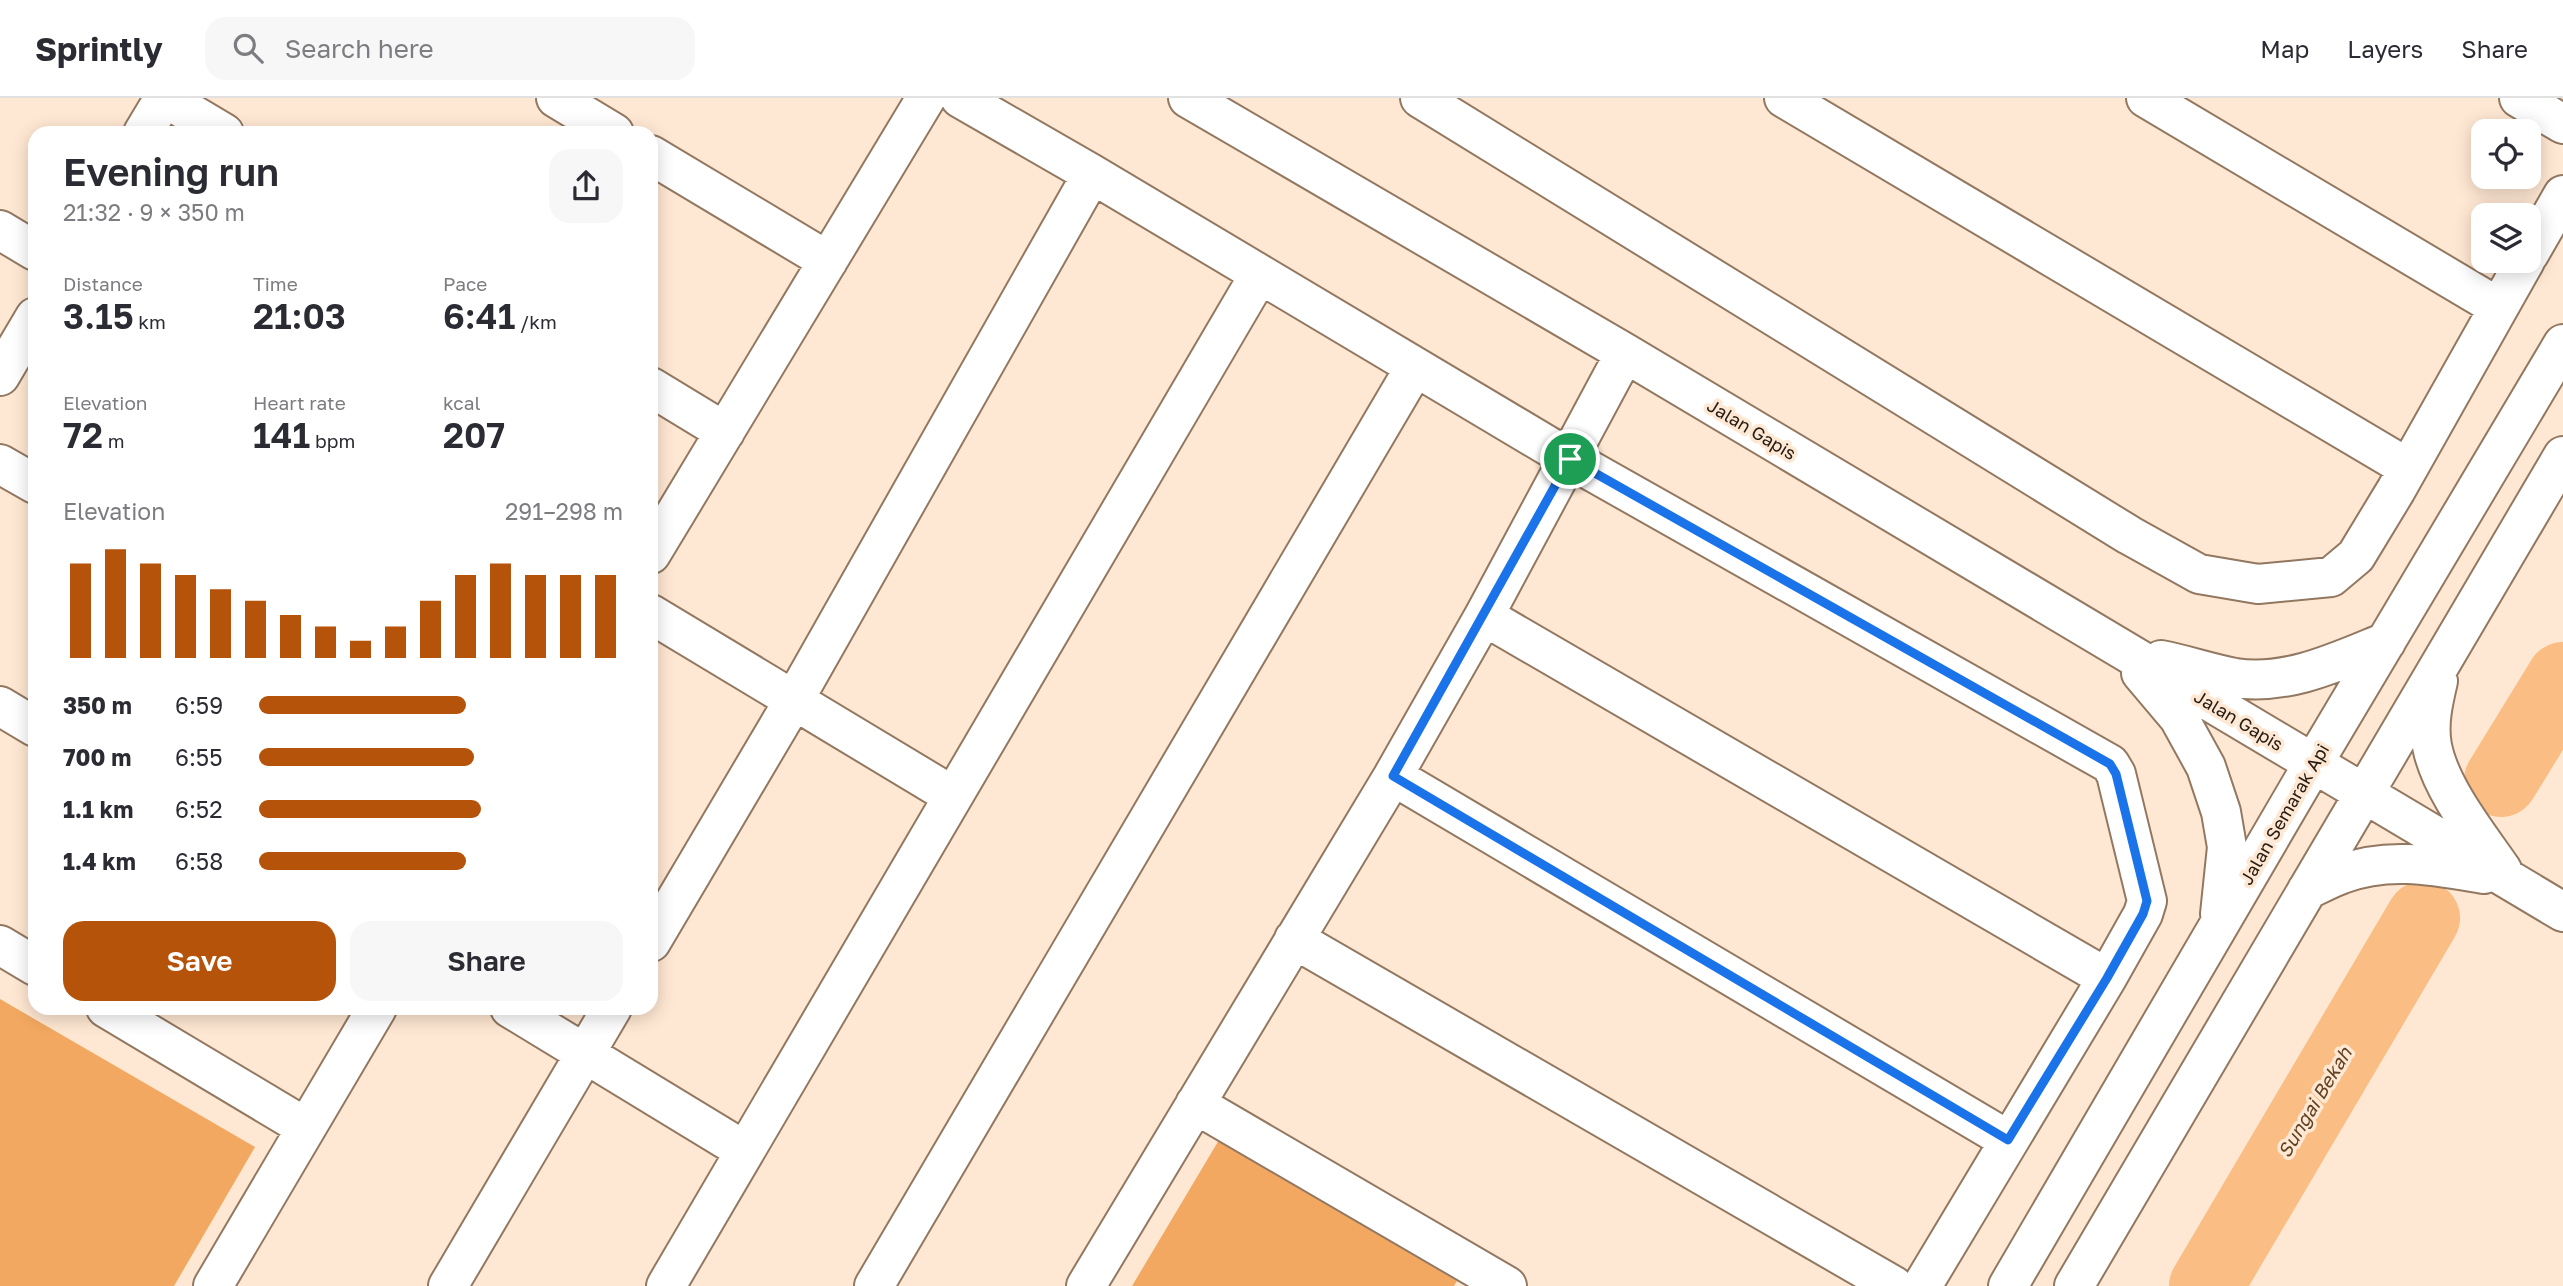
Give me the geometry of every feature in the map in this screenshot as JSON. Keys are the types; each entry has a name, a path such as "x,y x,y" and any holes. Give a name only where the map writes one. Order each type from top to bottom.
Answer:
{"street":[{"path":"147,126 165,98 212,126"},
{"path":"556,98 602,126"},
{"path":"658,542 926,98"},
{"path":"960,98 1570,459 2110,764 2116,774 2147,901 2143,914 1922,1286"},
{"name":"Jalan Gapis","path":"1188,98 1231,108 1625,353 2563,912"},
{"path":"1420,98 2129,535 2199,574 2258,584 2331,577 2356,556 2518,273"},
{"path":"1784,98 2408,468"},
{"path":"2146,98 2498,307"},
{"path":"2519,98 2563,124"},
{"path":"658,159 828,261"},
{"path":"658,930 794,700 1092,174"},
{"path":"2541,233 2563,195"},
{"path":"0,230 28,247"},
{"path":"666,1286 1259,275"},
{"path":"0,376 28,329"},
{"name":"Jalan Semarak Api","path":"2008,1286 2313,764 2563,344"},
{"path":"1086,1286 1393,776 1484,616 1625,353"},
{"path":"874,1286 1415,367"},
{"path":"658,391 725,432"},
{"path":"2074,1286 2563,456"},
{"path":"0,464 28,480"},
{"path":"1484,616 2107,978"},
{"path":"658,618 953,796"},
{"path":"2122,650 2237,678 2276,677 2315,671 2386,642"},
{"path":"2122,650 2179,718 2206,767 2221,813 2227,847 2218,927"},
{"path":"2442,660 2431,713 2432,746 2442,774 2457,802 2507,878"},
{"path":"0,706 28,723"},
{"path":"1393,776 2008,1140"},
{"path":"2307,890 2343,873 2377,865 2416,863 2507,878"},
{"path":"1294,939 1894,1286"},
{"path":"0,945 28,962"},
{"path":"118,1015 305,1127"},
{"path":"213,1286 373,1015"},
{"path":"522,1015 745,1151"},
{"path":"448,1286 608,1015"},
{"path":"1195,1104 1500,1284"}],"shaded area":[{"path":"0,999 255,1147 174,1286 0,1286"},
{"path":"1219,1140 1457,1281 1454,1286 1132,1286"}],"waterway":[{"path":"2501,780 2563,679"},
{"name":"Sungai Bekah","path":"2206,1286 2423,918"}],"route":[{"path":"1570,459 2110,764 2116,774 2147,901 2143,914 2107,978 2008,1140 1393,776 1570,459"}]}
